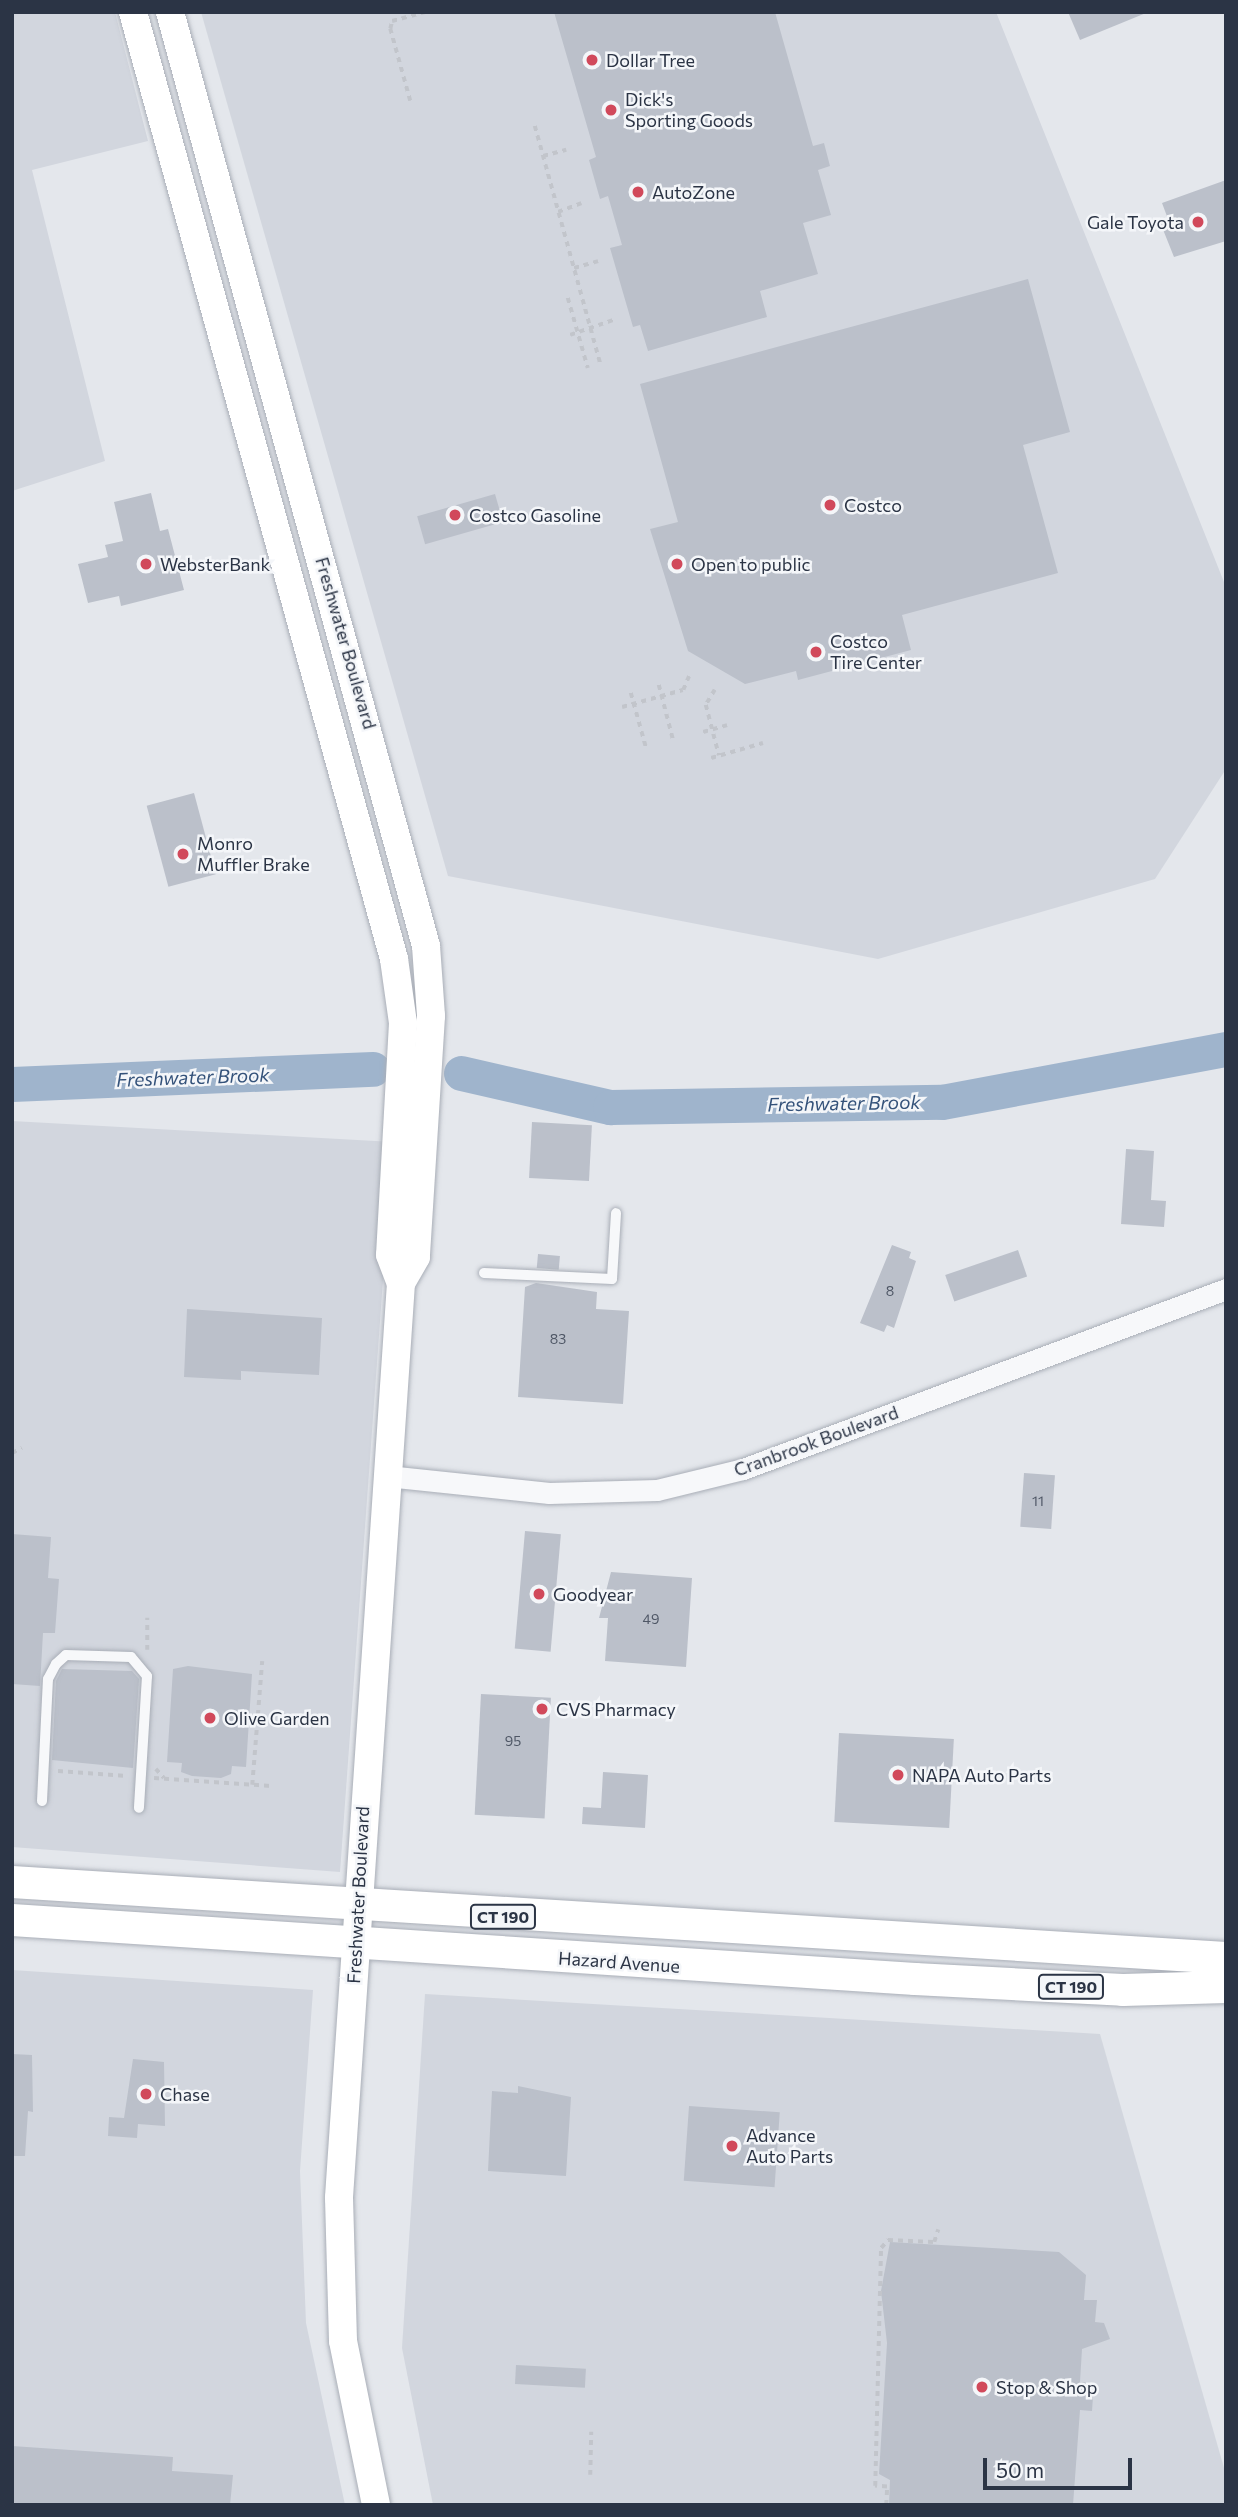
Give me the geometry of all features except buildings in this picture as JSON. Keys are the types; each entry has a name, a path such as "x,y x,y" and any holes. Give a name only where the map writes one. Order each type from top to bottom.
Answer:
{"main road":[{"name":"CT 190","path":"12,1882 357,1907 1226,1958"},
{"name":"Hazard Avenue","path":"12,1920 915,1979 1124,1990 1226,1987"},
{"path":"915,1979 950,1956 993,1944"}],"street":[{"name":"Freshwater Boulevard","path":"133,12 380,895 399,998 400,1125 390,1255 401,1283 357,1907 338,2276 349,2384 376,2505"},
{"name":"Freshwater Boulevard","path":"170,12 352,664 426,946 431,1016 416,1257 401,1283"},
{"path":"159,108 194,101"},
{"path":"319,673 352,664"},
{"name":"Cranbrook Boulevard","path":"387,1476 549,1493 657,1490 743,1469 1226,1289"}],"lane":[{"path":"484,1273 612,1279 616,1213"},
{"path":"42,1801 48,1679 56,1664 66,1655 131,1657 147,1676 139,1808"}],"path":[{"path":"410,102 390,29 392,22 426,12"},
{"path":"535,126 601,365"},
{"path":"543,156 566,150"},
{"path":"558,212 581,203"},
{"path":"574,268 598,261"},
{"path":"568,298 588,368"},
{"path":"569,335 613,320"},
{"path":"622,707 683,690 689,676"},
{"path":"659,685 673,740"},
{"path":"715,690 706,705 719,755"},
{"path":"631,692 646,747"},
{"path":"704,732 727,725"},
{"path":"711,758 763,743"},
{"path":"12,1453 22,1448"},
{"path":"252,1785 262,1661"},
{"path":"56,1771 134,1776"},
{"path":"149,1777 271,1786"},
{"path":"886,2505 887,2487 875,2486 881,2248 888,2240 934,2242 938,2230"},
{"path":"590,2475 591,2432"}],"shaded area":[{"path":"12,12 115,12 148,141 32,170 105,461 12,491"},
{"path":"201,12 996,12 1226,587 1226,769 1155,879 878,959 448,876"},
{"path":"12,1121 393,1142 340,1872 12,1847"},
{"path":"12,1970 313,1990 300,2171 306,2323 345,2505 12,2505"},
{"path":"425,1994 1100,2034 1226,2475 1226,2505 433,2505 402,2348"}],"waterway":[{"name":"Freshwater Brook","path":"461,1073 610,1107 942,1102 1226,1049"},
{"name":"Freshwater Brook","path":"12,1084 373,1069"}],"place":[{"name":"Dollar Tree","path":"592,60"},
{"name":"Dick's Sporting Goods","path":"611,110"},
{"name":"AutoZone","path":"638,192"},
{"name":"Gale Toyota","path":"1198,222"},
{"name":"Costco","path":"830,505"},
{"name":"Costco Gasoline","path":"455,515"},
{"name":"WebsterBank","path":"146,564"},
{"name":"Open to public","path":"677,564"},
{"name":"Costco Tire Center","path":"816,652"},
{"name":"Monro Muffler Brake","path":"183,854"},
{"name":"Goodyear","path":"539,1594"},
{"name":"CVS Pharmacy","path":"542,1709"},
{"name":"Olive Garden","path":"210,1718"},
{"name":"NAPA Auto Parts","path":"898,1775"},
{"name":"Chase","path":"146,2094"},
{"name":"Advance Auto Parts","path":"732,2146"},
{"name":"Stop & Shop","path":"982,2387"}]}
